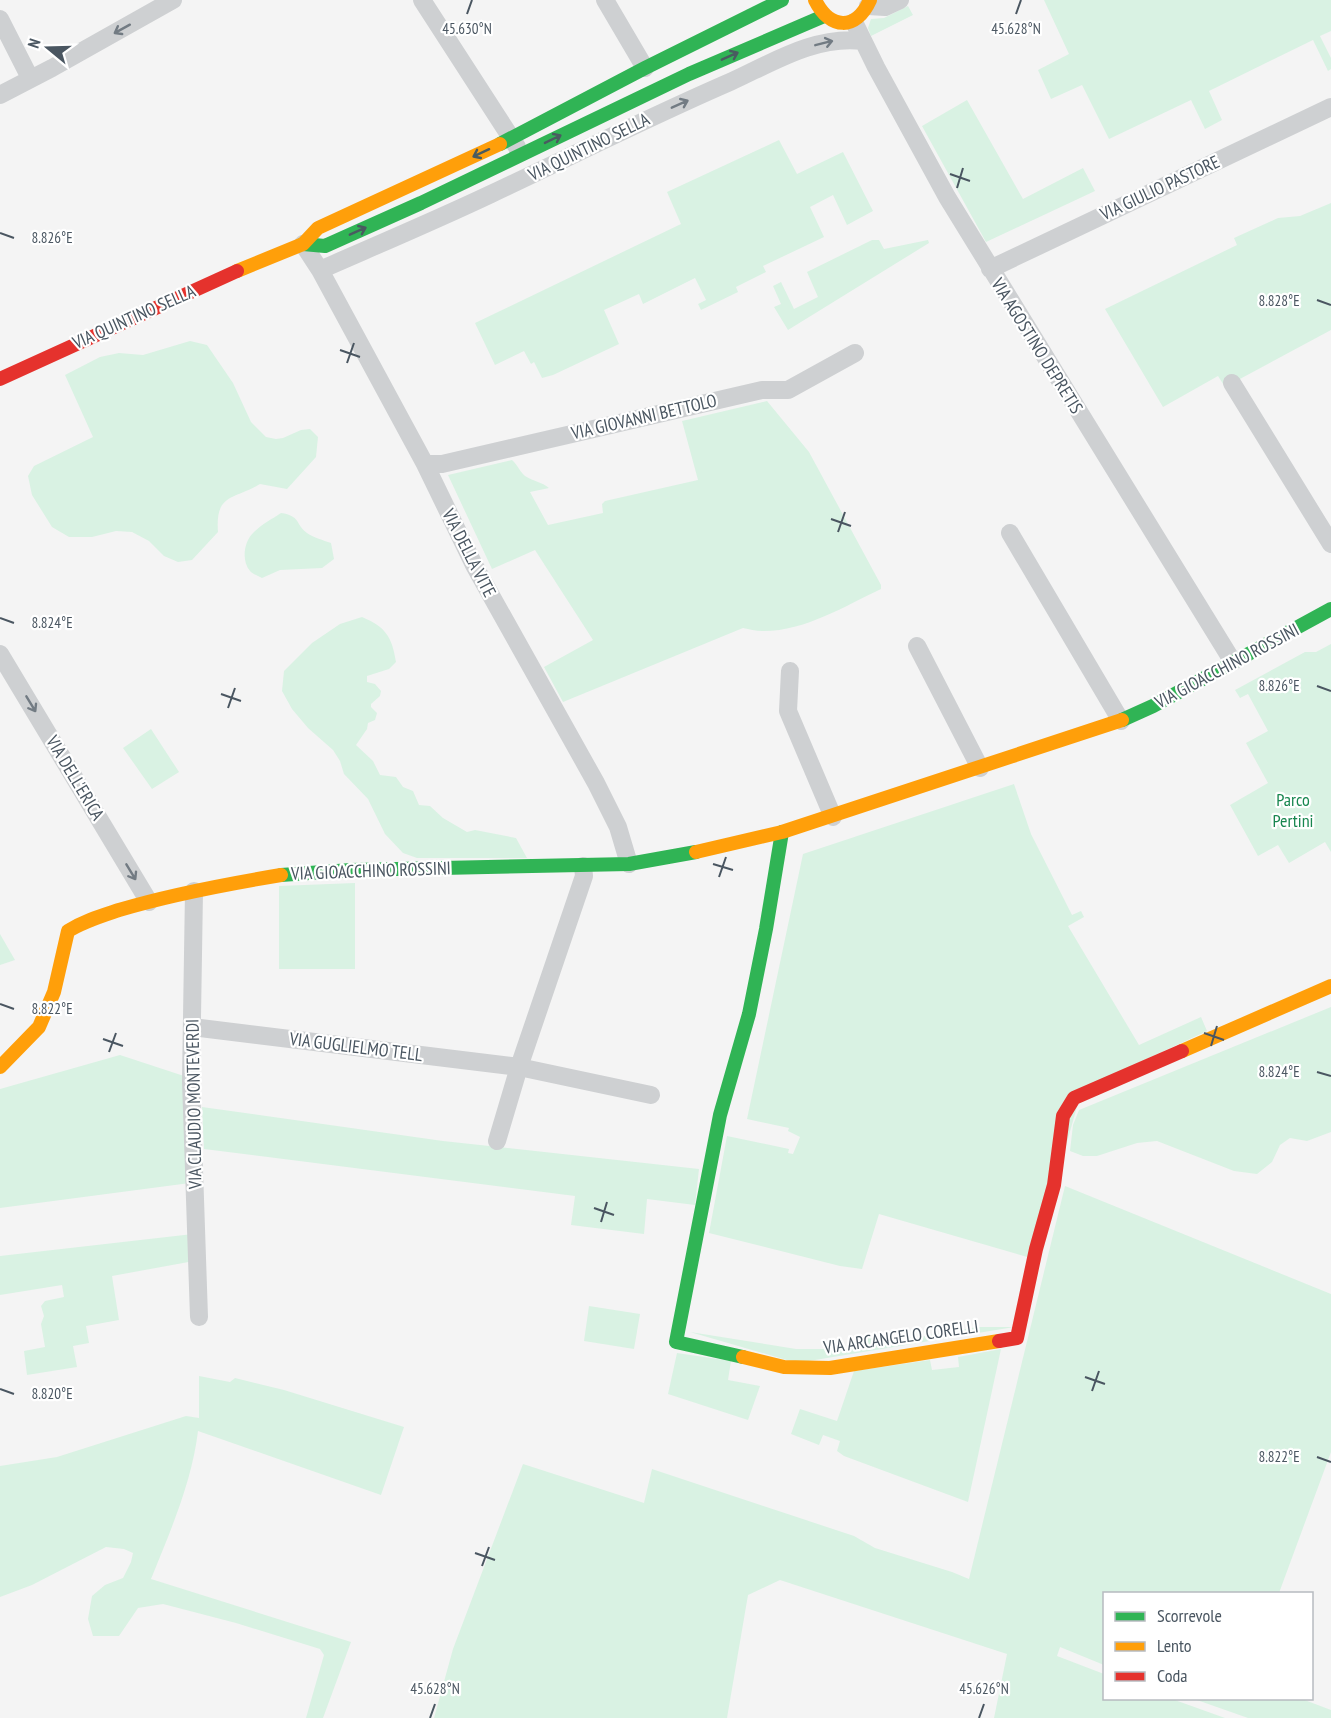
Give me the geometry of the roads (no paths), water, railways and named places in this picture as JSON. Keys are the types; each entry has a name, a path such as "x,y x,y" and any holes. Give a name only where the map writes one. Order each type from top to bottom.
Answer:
{"street":[{"path":"0,95 173,0"},
{"path":"422,0 516,146"},
{"path":"605,0 645,68"},
{"name":"VIA QUINTINO SELLA","path":"303,244 325,246 421,203 645,68 782,0"},
{"path":"815,0 824,16 838,22 854,22 869,3 885,8 900,0"},
{"name":"VIA QUINTINO SELLA","path":"0,379 205,285 303,244 318,228 824,16"},
{"path":"0,19 30,78"},
{"name":"VIA AGOSTINO DEPRETIS","path":"854,22 947,197 1233,662"},
{"name":"VIA QUINTINO SELLA","path":"320,270 490,194 639,122 786,56 824,42 850,39 863,41"},
{"name":"VIA GIULIO PASTORE","path":"990,269 1331,107"},
{"path":"421,203 429,222"},
{"name":"VIA DELLA VITE","path":"303,244 320,270 425,464 474,565 609,809 618,827 629,864"},
{"name":"VIA GIOVANNI BETTOLO","path":"425,464 442,464 762,390 788,390 855,353"},
{"path":"1232,383 1331,544"},
{"path":"1010,533 1121,721"},
{"name":"VIA GIOACCHINO ROSSINI","path":"0,1067 39,1027 54,992 68,931 80,923 194,891 247,880 308,872 629,864 664,859 782,832 1121,721 1153,706 1331,609"},
{"path":"917,646 980,768"},
{"name":"VIA DELL'ERICA","path":"0,654 149,902"},
{"path":"790,671 788,711 833,817"},
{"name":"VIA ARCANGELO CORELLI","path":"782,832 749,1014 720,1115 676,1342 784,1367 830,1368 1017,1338 1036,1249 1054,1185 1063,1116 1074,1098 1331,986"},
{"path":"497,1141 519,1066 584,876 583,866"},
{"name":"VIA CLAUDIO MONTEVERDI","path":"194,891 191,1081 199,1317"},
{"name":"VIA GUGLIELMO TELL","path":"192,1027 519,1066 651,1095"}],"park label":[{"name":"Parco Pertini","path":"1293,810"}]}
